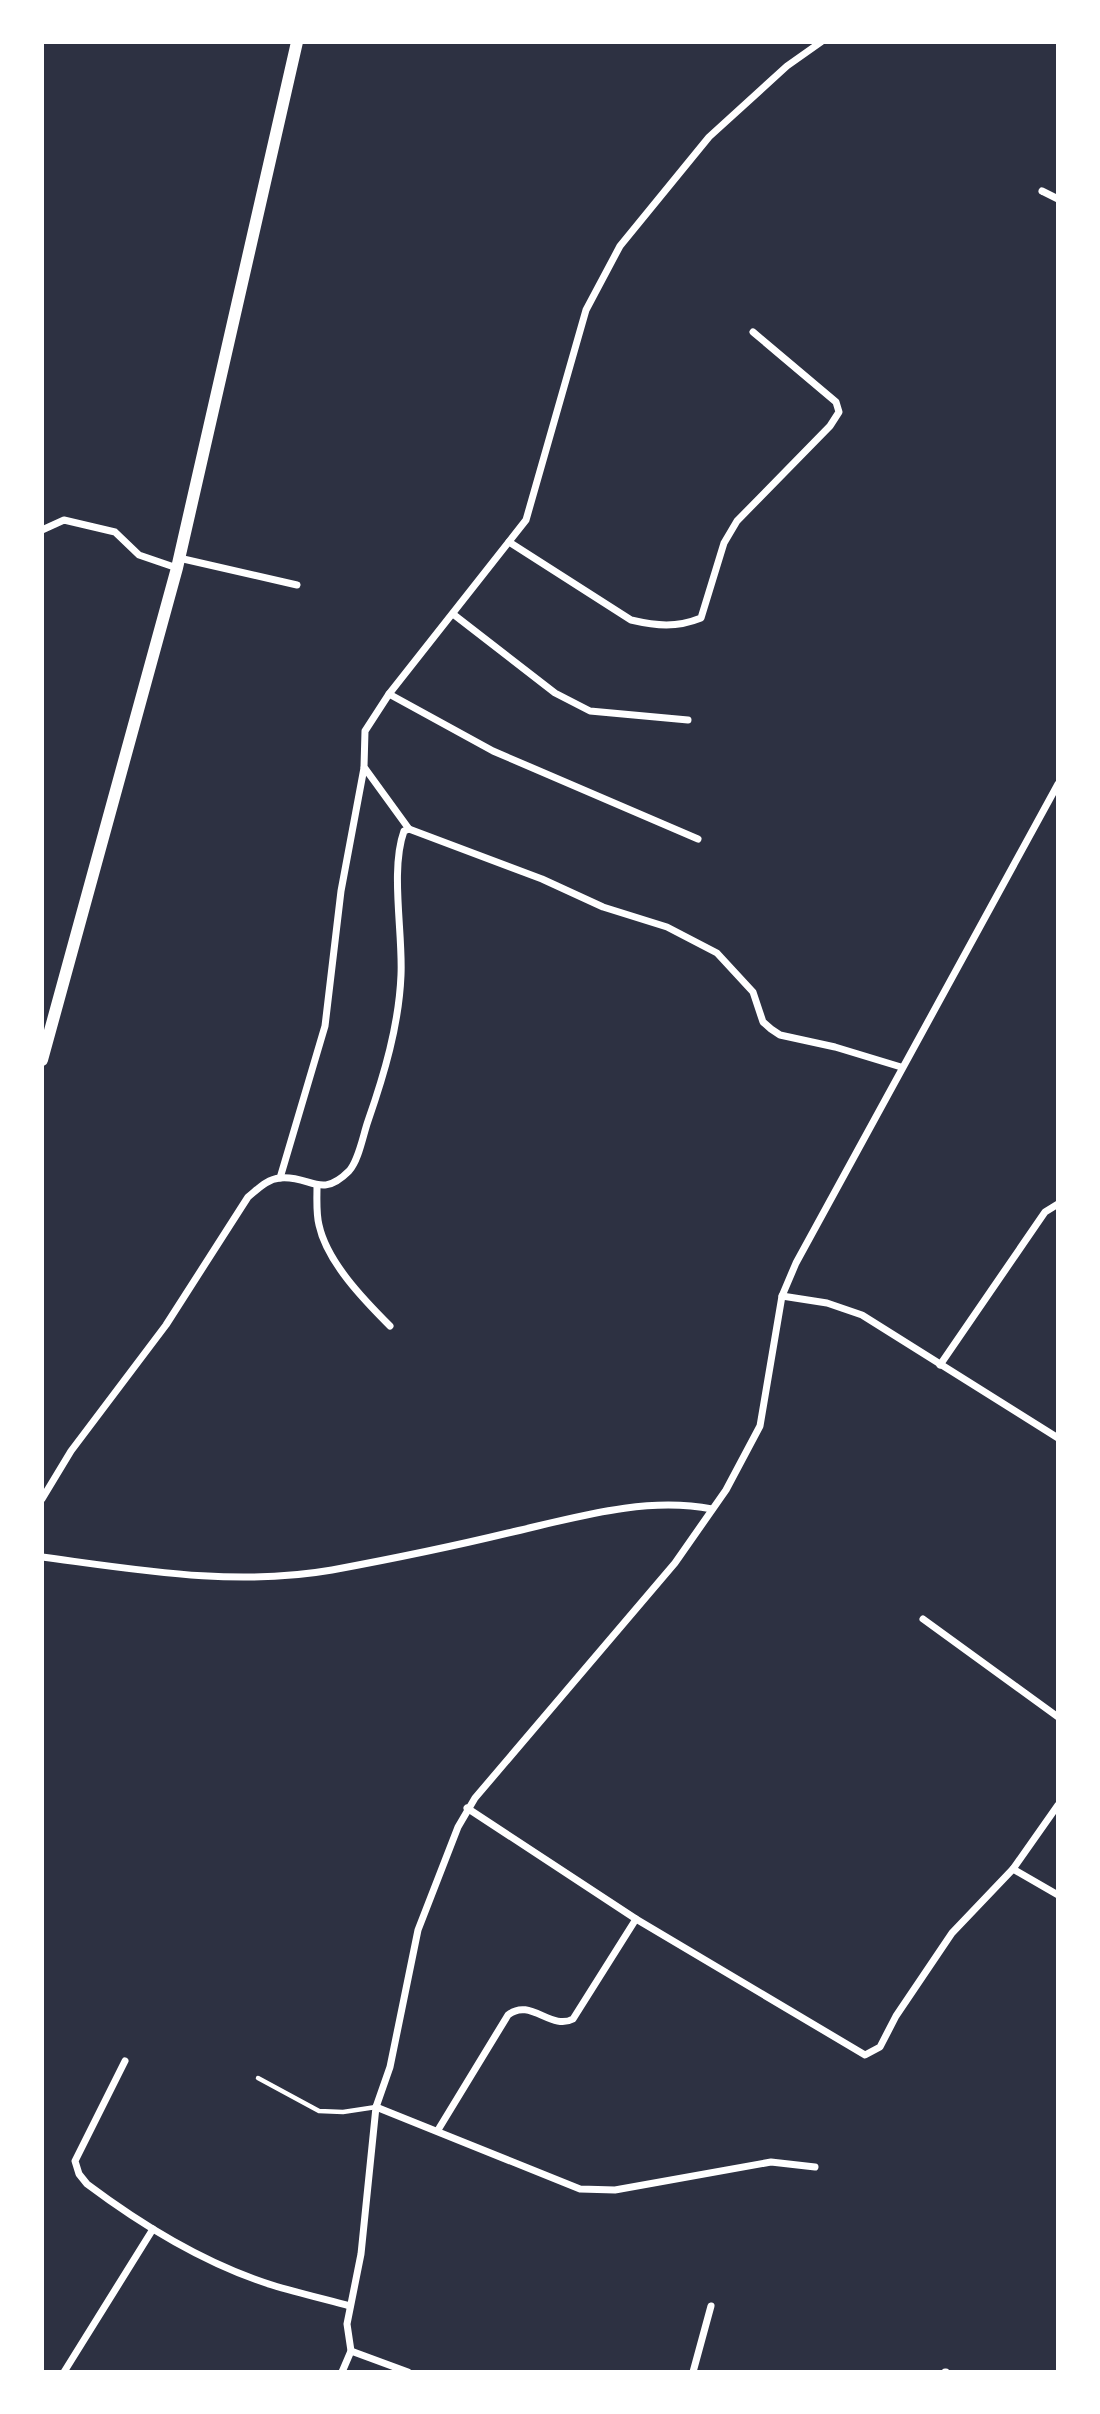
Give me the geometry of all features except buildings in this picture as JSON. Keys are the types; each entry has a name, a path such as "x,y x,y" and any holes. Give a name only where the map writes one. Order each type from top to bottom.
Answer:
{"main road":[{"path":"42,1060 45,1035 178,563 297,42"}],"street":[{"path":"280,1178 325,1026 341,891 364,767 365,731 389,694 526,520 586,310 620,246 709,137 787,66 821,42"},
{"path":"1042,191 1058,199"},
{"path":"509,542 631,620 681,626 701,618 724,544 737,521 830,426 839,412 836,402 753,332"},
{"path":"42,530 64,520 115,533 139,555 297,585"},
{"path":"453,614 555,693 590,711 688,720"},
{"path":"389,694 493,751 698,839"},
{"path":"364,767 409,829 542,879 603,908 667,928 717,953 753,992 763,1021 780,1035 835,1047 901,1068"},
{"path":"342,2372 351,2351 347,2325 361,2254 376,2107 390,2067 418,1930 467,1808 675,1563 749,1451 760,1426 782,1296 796,1263 1058,784"},
{"path":"42,1499 71,1451 166,1325 248,1197 264,1183 280,1178 317,1186 332,1185 351,1169 390,1046 401,975 399,901 402,837 404,831 409,829"},
{"path":"317,1186 319,1226 335,1257 354,1289 390,1326"},
{"path":"940,1365 1045,1212 1058,1203"},
{"path":"782,1296 827,1303 862,1315 1058,1438"},
{"path":"42,1557 159,1573 247,1579 331,1570 607,1511 673,1504 712,1509"},
{"path":"923,1619 1058,1717"},
{"path":"467,1808 636,1919 865,2055 880,2046 896,2016 952,1933 1013,1870 1058,1805"},
{"path":"1013,1870 1058,1895"},
{"path":"438,2130 508,2015 515,2009 523,2008 559,2021 573,2018 636,1919"},
{"path":"125,2061 75,2161 79,2174 88,2184 153,2229 213,2262 271,2285 351,2306"},
{"path":"376,2107 580,2189 615,2190 771,2162 815,2167"},
{"path":"64,2372 153,2229"},
{"path":"693,2372 711,2306"},
{"path":"351,2351 408,2372"}],"lane":[{"path":"258,2078 319,2110 343,2112 376,2107"}]}
